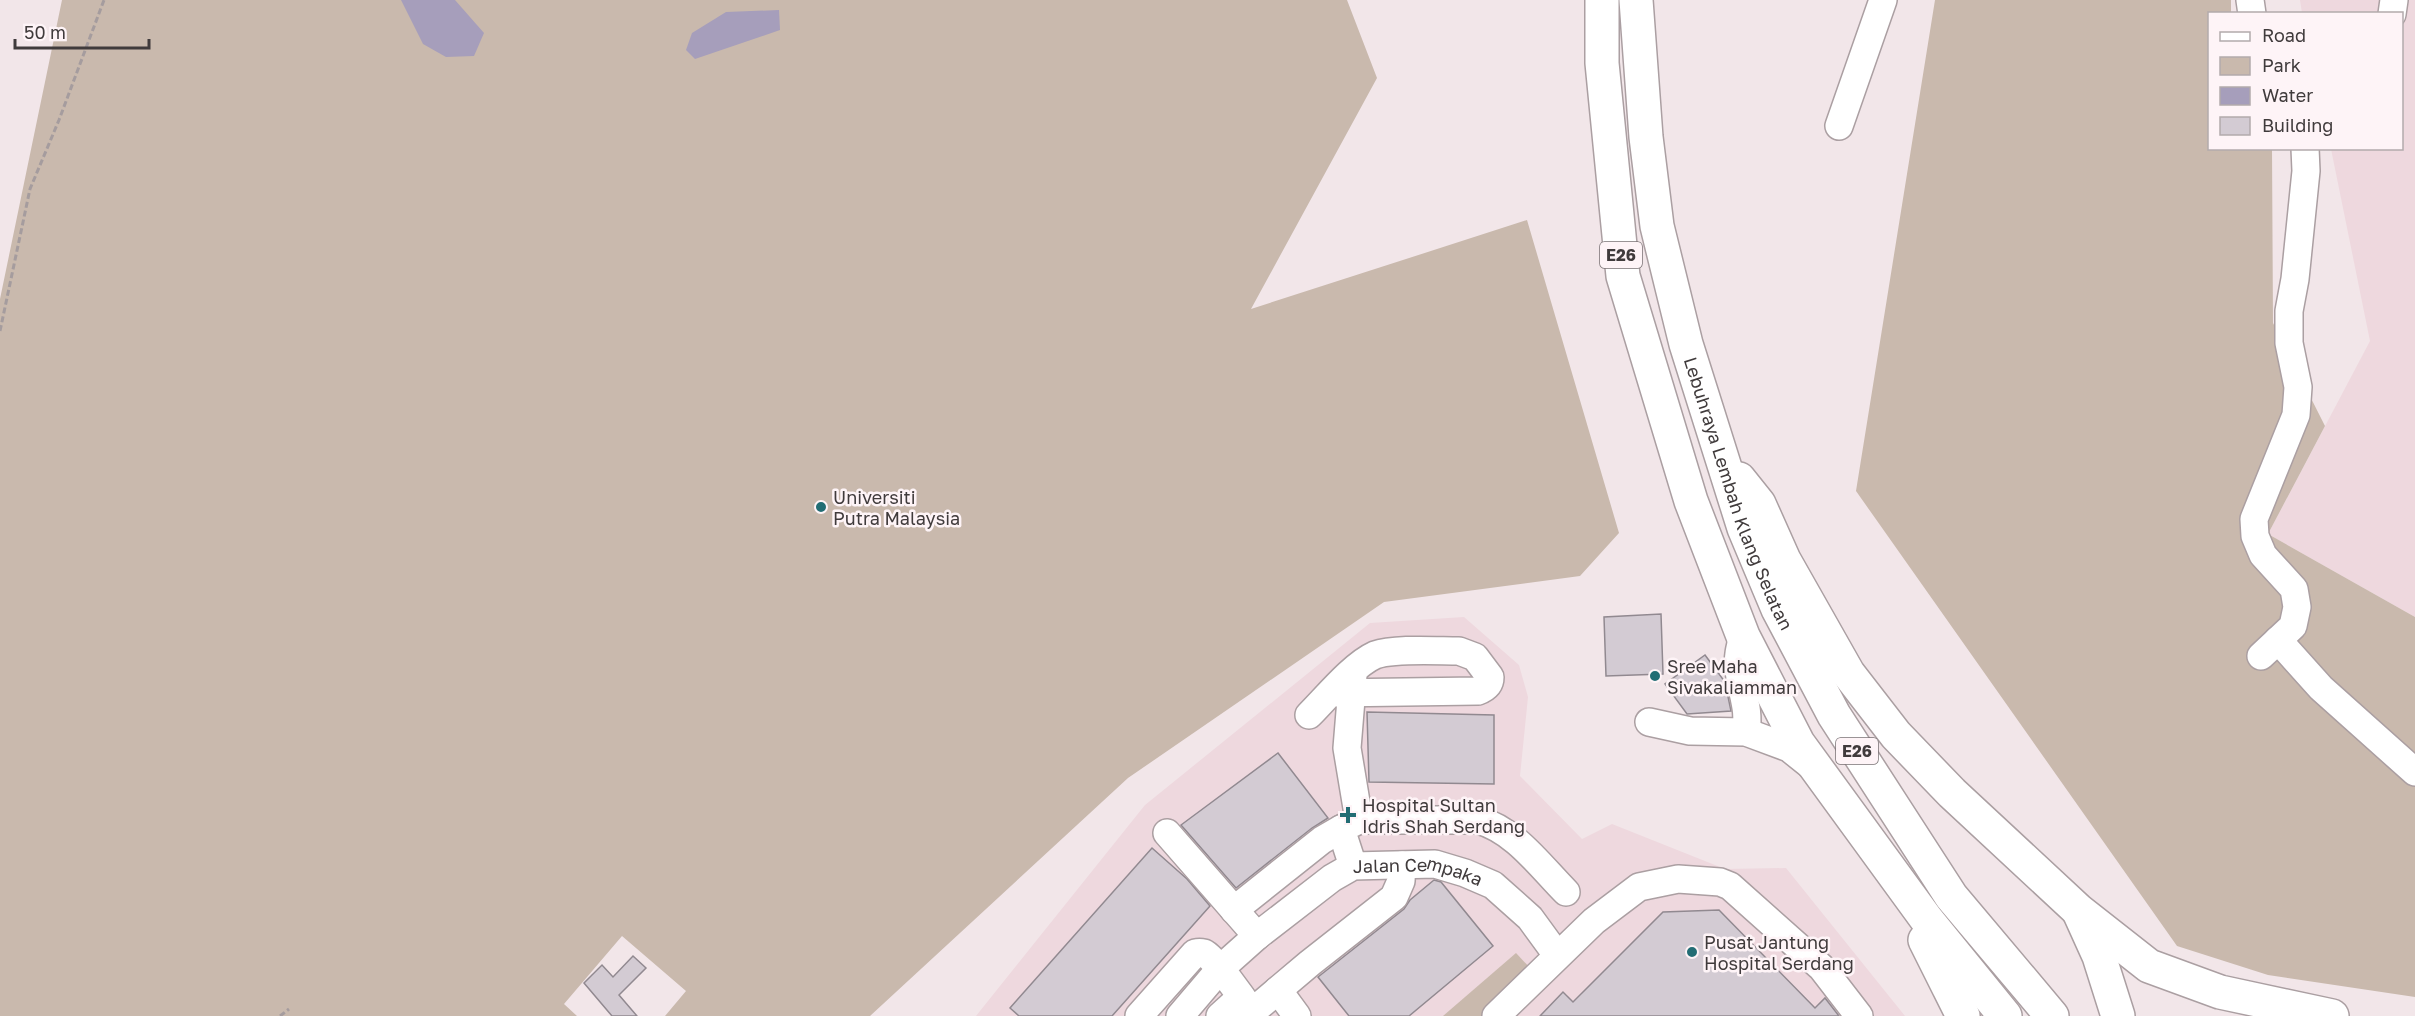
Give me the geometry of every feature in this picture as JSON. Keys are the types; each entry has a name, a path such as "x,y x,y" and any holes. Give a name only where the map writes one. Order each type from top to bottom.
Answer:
{"highway":[{"name":"E26","path":"1602,0 1602,63 1623,276 1691,501 1743,636 1798,743 1926,921 2005,1016"},
{"name":"Lebuhraya Lembah Klang Selatan","path":"1636,0 1646,137 1657,226 1686,344 1744,528 1778,609 1834,715 1951,896 2052,1016"},
{"path":"1720,453 1759,504 1784,560 1848,673 1896,735 1952,794 2079,911 2149,966 2220,992 2332,1016"},
{"path":"1889,869 1962,1016"},
{"path":"2079,911 2099,956 2118,1016"}],"street":[{"path":"1839,126 1883,0"},
{"path":"2305,150 2306,171 2295,279 2289,311 2289,343 2298,387 2296,415 2254,519 2255,536 2263,555 2294,589 2297,607 2293,626 2270,648 2321,688 2415,772"},
{"path":"1743,636 1739,654 1739,670 1748,717 1746,732"},
{"path":"1309,715 1345,685 1353,866"},
{"path":"1648,722 1690,731 1746,732 1789,748 1820,772"},
{"path":"1234,910 1322,840 1350,824 1478,820 1494,825 1508,834 1566,892"},
{"path":"1167,833 1257,936"},
{"name":"Jalan Cempaka","path":"1180,1016 1220,969 1257,936 1332,878 1353,866 1435,864 1493,885 1530,918 1557,955"},
{"path":"1221,1016 1247,1008 1278,990 1394,897 1401,881 1402,865"},
{"path":"1496,1016 1594,921 1639,888 1677,879 1720,882 1730,886 1822,968 1859,1016"},
{"path":"1139,1016 1195,953 1206,954 1220,969 1247,1008"},
{"path":"1278,990 1297,1016"}],"path":[{"path":"0,331 30,189 59,120 104,0"},
{"path":"280,1016 289,1009"}],"shaded area":[{"path":"2300,0 2415,0 2415,617 2268,534 2370,341 2331,150 2403,150 2403,12 2302,12"},
{"name":"Hospital Sultan Idris Shah Serdang","path":"1464,617 1519,665 1528,697 1520,776 1582,839 1612,824 1725,869 1786,868 1905,1016 976,1016 1145,805 1370,623"}],"green space":[{"name":"Universiti Putra Malaysia","path":"62,0 1347,0 1377,78 1251,309 1527,220 1619,533 1580,576 1384,602 1128,778 870,1016 665,1016 686,991 622,936 564,1004 577,1016 0,1016 0,299"},
{"path":"1935,0 2231,0 2231,12 2208,12 2208,150 2272,150 2273,323 2325,426 2268,534 2415,617 2415,997 2268,975 2177,946 1856,491"},
{"path":"1516,953 1532,970 1488,1016 1443,1016"}],"water":[{"path":"401,0 455,0 484,33 474,56 446,57 423,44"},
{"path":"779,10 780,30 695,59 686,50 692,33 726,12"}],"building":[{"path":"1661,614 1663,674 1606,676 1604,617"},
{"path":"1705,655 1725,682 1731,711 1687,714 1665,684"},
{"path":"1367,712 1494,715 1494,784 1369,782"},
{"path":"1278,753 1328,818 1236,888 1181,825"},
{"path":"1152,848 1187,879 1210,906 1112,1016 1019,1016 1010,1008"},
{"path":"1434,880 1441,882 1493,946 1409,1016 1349,1016 1318,977 1404,909 1410,900"},
{"name":"Pusat Jantung Hospital Serdang","path":"1719,910 1815,1008 1825,998 1839,1016 1540,1016 1563,992 1573,1002 1663,912"},
{"path":"633,956 646,968 619,995 637,1016 612,1016 584,983 602,965 613,977"}],"place":[{"name":"Universiti Putra Malaysia","path":"821,507"},
{"name":"Sree Maha Sivakaliamman","path":"1655,676"},
{"name":"Hospital Sultan Idris Shah Serdang","path":"1348,815"},
{"name":"Pusat Jantung Hospital Serdang","path":"1692,952"}]}
